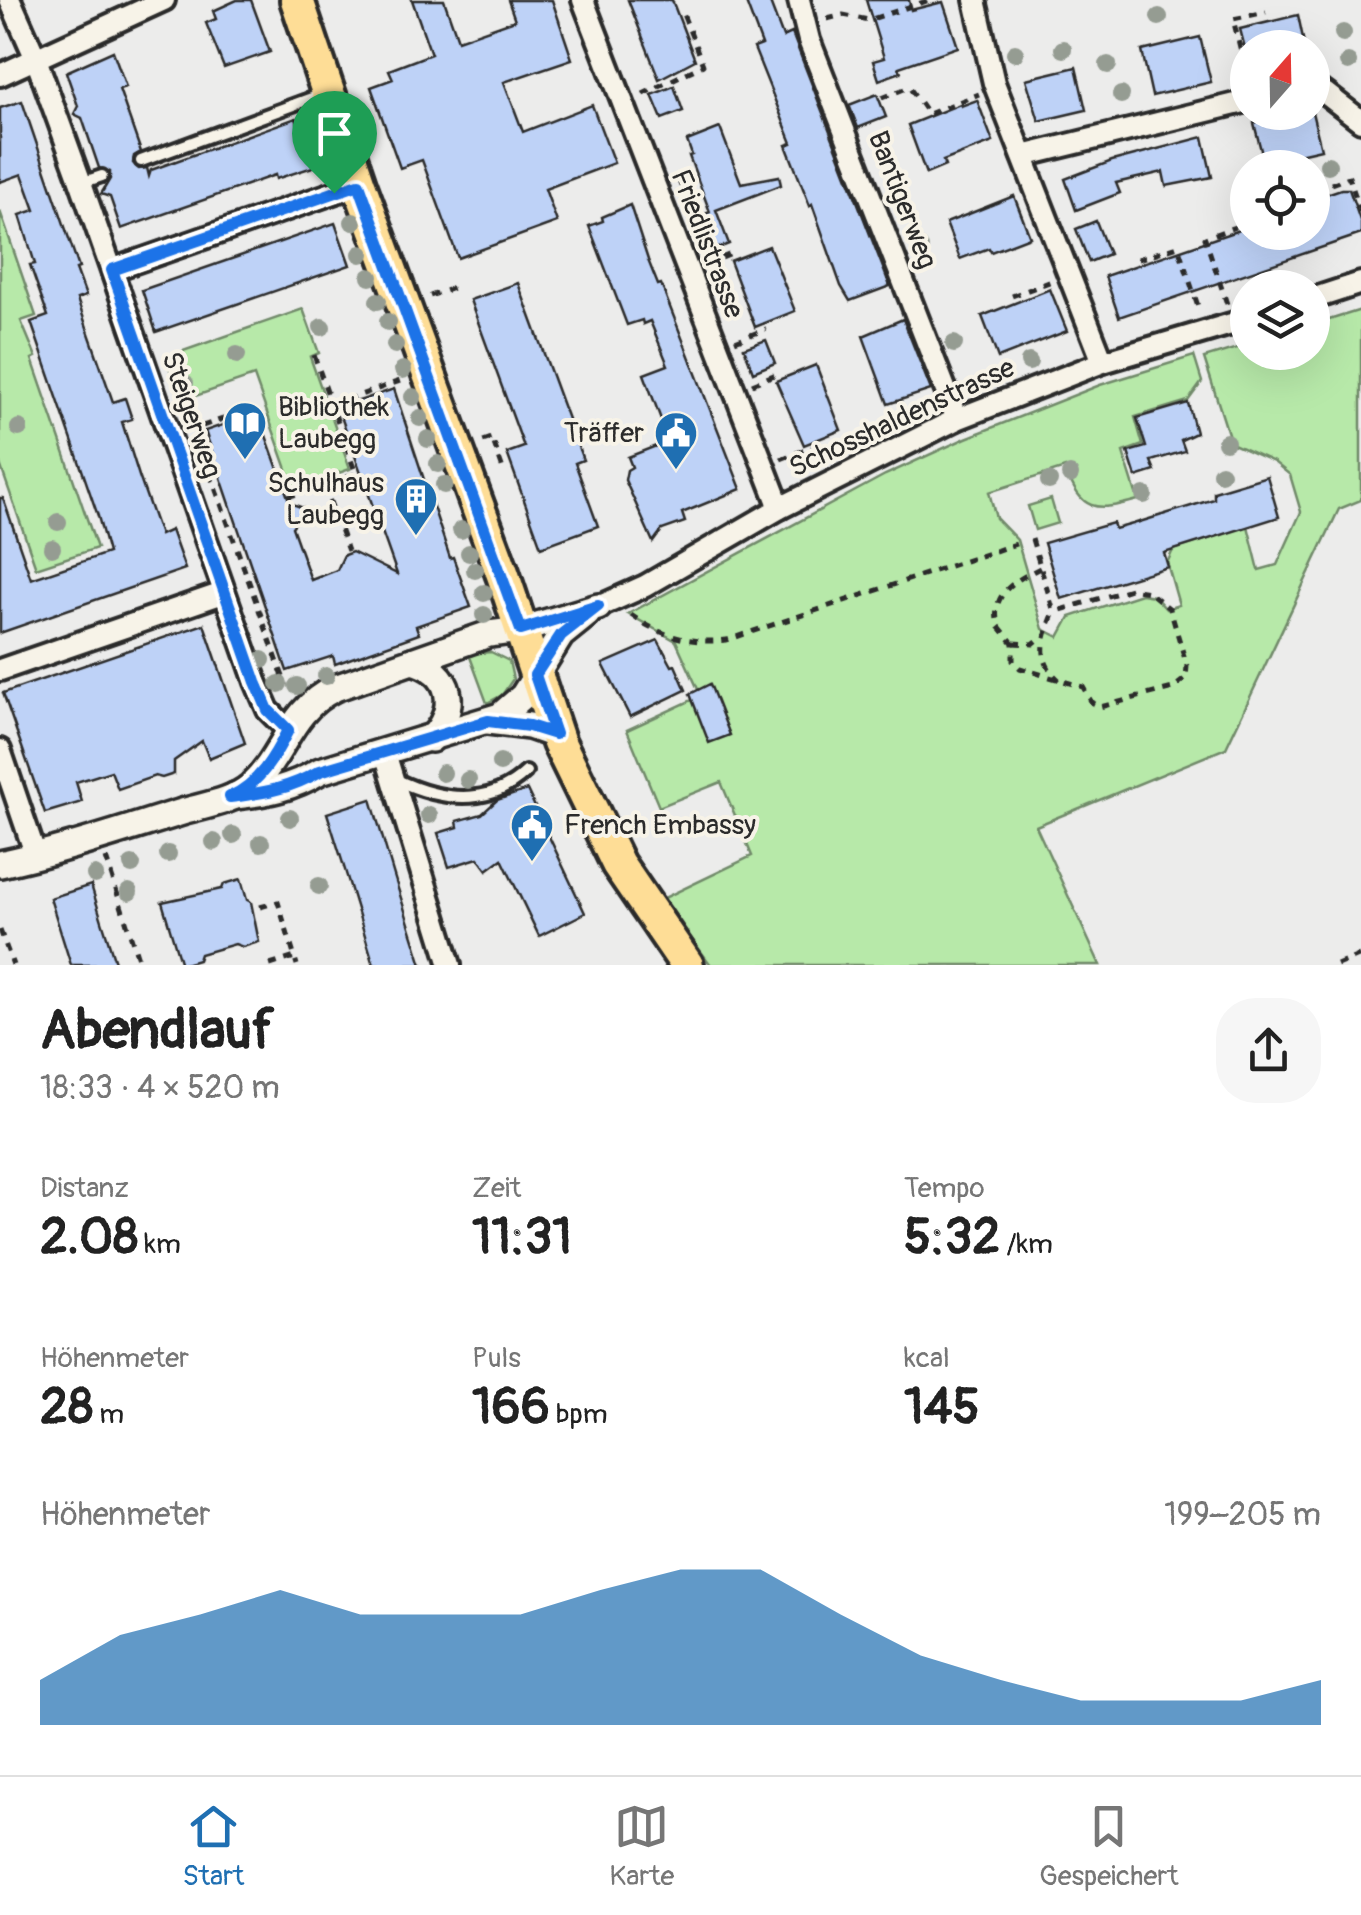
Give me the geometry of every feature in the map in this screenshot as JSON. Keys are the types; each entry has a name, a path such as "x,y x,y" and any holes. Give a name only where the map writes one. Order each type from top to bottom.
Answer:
{"main road":[{"path":"298,0 359,184 555,734 578,789 618,864 688,965"}],"street":[{"name":"Steigerweg","path":"10,0 82,183 224,593 268,710 285,737"},
{"path":"0,75 164,0"},
{"name":"Friedlistrasse","path":"582,0 780,508"},
{"name":"Bantigerweg","path":"799,0 810,40 958,419"},
{"path":"975,0 984,53 996,88 1103,362"},
{"path":"1330,97 1361,121"},
{"path":"1023,156 1230,105"},
{"path":"112,270 359,184"},
{"path":"1330,293 1361,284"},
{"name":"Schosshaldenstrasse","path":"230,797 268,793 302,782 320,771 388,765 431,738 488,721 516,705 561,635 608,603 780,508 958,419 1103,362 1230,324"},
{"path":"0,670 224,593"},
{"name":"Schosshaldenstrasse","path":"0,864 230,797 250,787 301,712 321,695 489,634 521,630 608,603"},
{"path":"412,661 433,668 445,684 446,711 431,738"},
{"name":"Schosshaldenstrasse","path":"488,721 555,734"},
{"path":"285,737 284,754 298,764 320,771"},
{"path":"0,750 36,856"},
{"path":"388,765 450,965"}],"lane":[{"path":"141,161 328,92"},
{"path":"82,183 102,176"},
{"path":"388,765 436,794 472,798 502,789 526,772"}],"path":[{"path":"836,17 850,15 869,20 930,0"},
{"path":"1235,30 1232,19 1266,12"},
{"path":"644,93 703,66 683,14"},
{"path":"882,98 910,87 928,114 996,88"},
{"path":"1331,184 1349,178 1361,214"},
{"path":"680,184 694,179"},
{"path":"1228,306 1205,238 1230,229"},
{"path":"1138,259 1178,246 1201,314"},
{"path":"718,259 736,252"},
{"path":"1012,296 1049,282"},
{"path":"438,294 456,287"},
{"path":"748,336 766,329"},
{"path":"288,498 356,474 314,355"},
{"path":"764,379 782,372"},
{"path":"332,405 400,381"},
{"path":"240,412 194,428 286,685"},
{"path":"480,442 492,438 505,472"},
{"path":"793,454 811,447"},
{"path":"324,485 348,551"},
{"path":"226,519 235,516"},
{"path":"1032,539 1054,612 1043,636 1042,650 1054,677 1062,682"},
{"path":"608,603 676,639 698,643 727,640 1016,544"},
{"path":"1040,568 1010,585 998,601 998,625 1014,642 1033,644 1043,636"},
{"path":"1014,642 1013,661 1020,668 1084,686 1092,703 1108,707 1178,686 1186,678 1187,666 1170,609 1143,589 1131,589 1054,612"},
{"path":"105,854 140,965"},
{"path":"260,907 278,902 296,961 270,965"},
{"path":"0,930 13,965"},
{"path":"1336,965 1361,955"}],"green space":[{"path":"0,211 36,316 21,321 97,548 36,568 0,464"},
{"path":"303,309 319,353 310,357 350,469 294,489 254,376 181,401 166,357"},
{"path":"1361,310 1361,500 1339,509 1226,748 1036,826 1100,965 711,965 662,899 752,856 721,782 659,807 627,730 701,696 676,641 628,614 885,475 966,438 1100,385 1194,356 1202,382 1188,401 1135,417 1143,445 1123,452 1138,500 1110,506 1091,505 1077,493 1065,468 989,492 996,518 1017,540 1043,629 1059,637 1070,617 1141,594 1154,596 1166,609 1179,605 1167,563 1173,550 1248,526 1259,570 1277,565 1301,512 1290,475 1274,462 1231,443 1204,358 1230,350 1230,370 1330,370 1330,320"},
{"path":"1051,499 1058,523 1035,530 1028,506"},
{"path":"491,652 509,661 513,679 502,695 487,703 469,654"}],"building":[{"path":"237,0 251,0 270,52 224,68 206,23 216,19 213,11"},
{"path":"412,0 444,0 458,40 515,20 508,0 552,0 572,59 504,82 523,132 592,105 614,163 545,189 557,222 458,258 422,160 400,168 371,87 393,79 389,70 431,54"},
{"path":"628,0 672,0 695,60 659,79"},
{"path":"745,0 769,0 783,37 792,33 890,286 850,301 841,286 786,145 792,143 754,48 762,45"},
{"path":"866,0 909,0 911,10 943,2 958,47 899,67 901,72 879,80 873,61 884,58"},
{"path":"1298,15 1301,30 1240,30"},
{"path":"1200,37 1211,82 1152,96 1142,51"},
{"path":"113,51 126,87 119,89 141,152 134,156 133,163 139,169 147,168 149,176 151,170 296,118 313,167 276,179 275,175 121,229 110,197 101,194 110,172 99,168 82,118 74,114 78,106 66,72"},
{"path":"1076,67 1086,110 1039,121 1026,79"},
{"path":"674,86 683,111 662,119 652,95"},
{"path":"877,94 886,117 858,128 849,105"},
{"path":"977,100 993,142 943,161 945,166 926,174 908,125"},
{"path":"22,101 79,268 76,269 86,296 77,299 113,402 125,398 132,419 122,422 160,535 171,530 185,569 0,633 0,498 31,579 108,553 31,322 48,316 30,265 35,264 20,215 35,210 22,174 0,182 0,108"},
{"path":"720,128 741,183 779,176 781,185 716,210 729,244 706,253 693,219 710,212 687,141"},
{"path":"1256,130 1316,130 1321,149 1317,150 1261,150"},
{"path":"1203,137 1212,177 1166,186 1163,172 1116,183 1120,193 1076,210 1065,179 1112,161"},
{"path":"1349,189 1361,234 1330,245 1330,193"},
{"path":"1014,196 1030,237 960,259 946,223"},
{"path":"630,205 648,260 658,285 661,284 741,489 682,513 685,522 662,530 653,542 625,480 632,467 628,457 669,441 644,374 668,365 650,321 627,325 589,226"},
{"path":"1096,221 1109,254 1089,262 1076,229"},
{"path":"335,223 350,265 156,332 142,290"},
{"path":"1230,233 1230,250 1314,250 1256,270 1230,270 1230,279 1119,317 1105,276"},
{"path":"769,246 795,311 755,327 730,261"},
{"path":"518,283 583,460 575,463 598,526 541,547 507,453 524,447 470,300"},
{"path":"1050,289 1067,331 998,358 982,316"},
{"path":"903,319 931,390 888,404 863,336"},
{"path":"766,340 775,363 753,372 744,348"},
{"path":"816,365 841,430 804,445 776,381"},
{"name":"Schulhaus Laubegg","path":"394,389 450,558 453,557 471,607 416,626 419,634 335,664 333,656 287,671 205,431 258,413 290,503 306,509 292,527 311,580 337,570 344,555 352,552 397,574 338,408"},
{"path":"1188,403 1196,433 1181,440 1185,451 1151,461 1155,471 1136,477 1128,452 1146,447 1137,418"},
{"path":"1267,476 1279,517 1164,553 1168,567 1061,599 1044,543 1113,523 1115,529 1133,524 1214,499 1214,492"},
{"path":"204,624 245,743 209,758 202,741 174,761 174,774 118,789 111,771 76,782 82,802 45,813 3,693"},
{"path":"658,640 686,690 630,717 603,664"},
{"path":"710,684 730,735 709,743 690,694"},
{"name":"French Embassy","path":"527,790 585,913 539,936 502,859 487,870 478,858 449,867 438,833 458,827 457,821 482,814 497,800"},
{"path":"371,799 422,965 374,965 327,813"},
{"path":"241,879 251,902 259,942 200,954 198,960 181,965 162,902 222,889 224,884"},
{"path":"91,885 116,965 71,965 50,898"}],"place":[{"name":"Bibliothek Laubegg","path":"245,461"},
{"name":"Träffer","path":"676,471"},
{"name":"Schulhaus Laubegg","path":"416,537"},
{"name":"French Embassy","path":"532,863"}],"route":[{"path":"359,184 521,630 598,606 561,635 535,675 555,734 488,721 320,771 302,782 268,793 230,797 250,787 259,777 288,730 268,710 256,682 112,270 334,193 359,184"}]}
